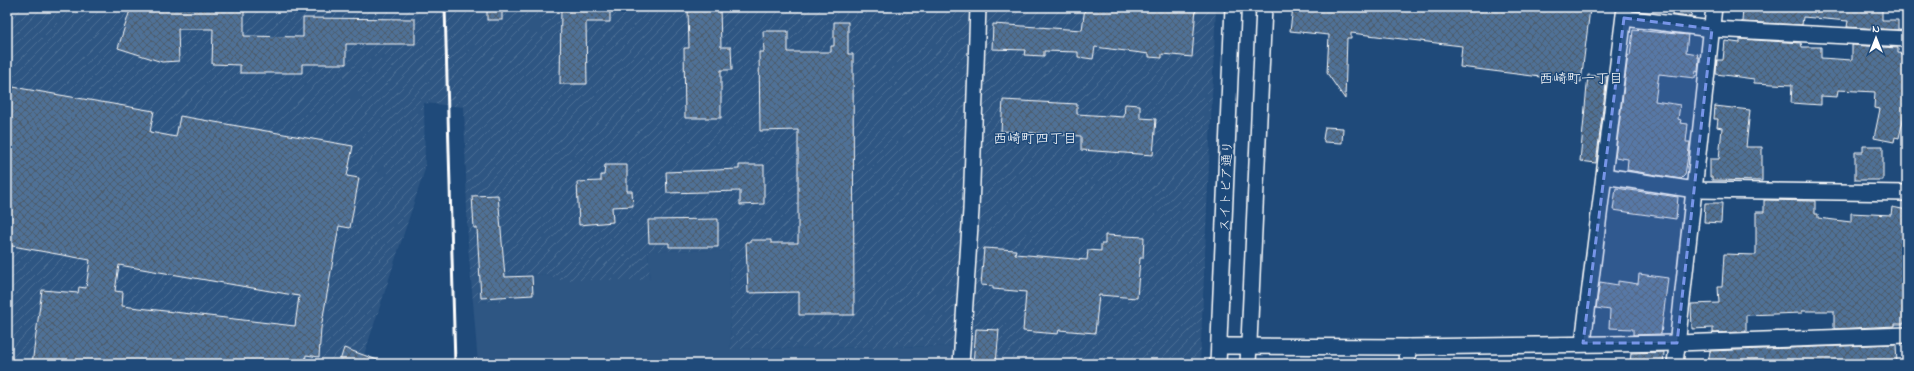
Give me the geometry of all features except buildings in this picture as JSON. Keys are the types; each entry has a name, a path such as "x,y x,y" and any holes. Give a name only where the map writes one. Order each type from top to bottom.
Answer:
{"street":[{"path":"961,364 971,210 978,7"},
{"name":"スイトピア通り","path":"1218,364 1233,7"},
{"path":"1248,364 1264,7"},
{"path":"1675,364 1714,7"},
{"path":"1583,343 1625,13 1712,29 1907,39"},
{"path":"1604,176 1695,190 1907,193"},
{"path":"1219,346 1408,347 1583,343 1677,343 1907,335"},
{"path":"1407,364 1408,347"}],"highlighted area":[{"path":"1624,18 1712,29 1677,343 1583,343"}],"shaded area":[{"path":"7,7 1216,7 1200,364 951,364 953,346 731,349 729,250 648,251 650,280 553,280 549,274 508,275 507,301 473,302 468,245 464,107 424,103 425,169 361,364 7,364"},
{"path":"729,250 731,349 953,346 951,364 478,364 473,302 507,301 507,275 549,274 553,280 650,280 648,251"}],"railway":[{"path":"445,7 455,364"}],"district":[{"name":"西崎町一丁目","path":"1581,78"},
{"name":"西崎町四丁目","path":"1035,138"}]}
